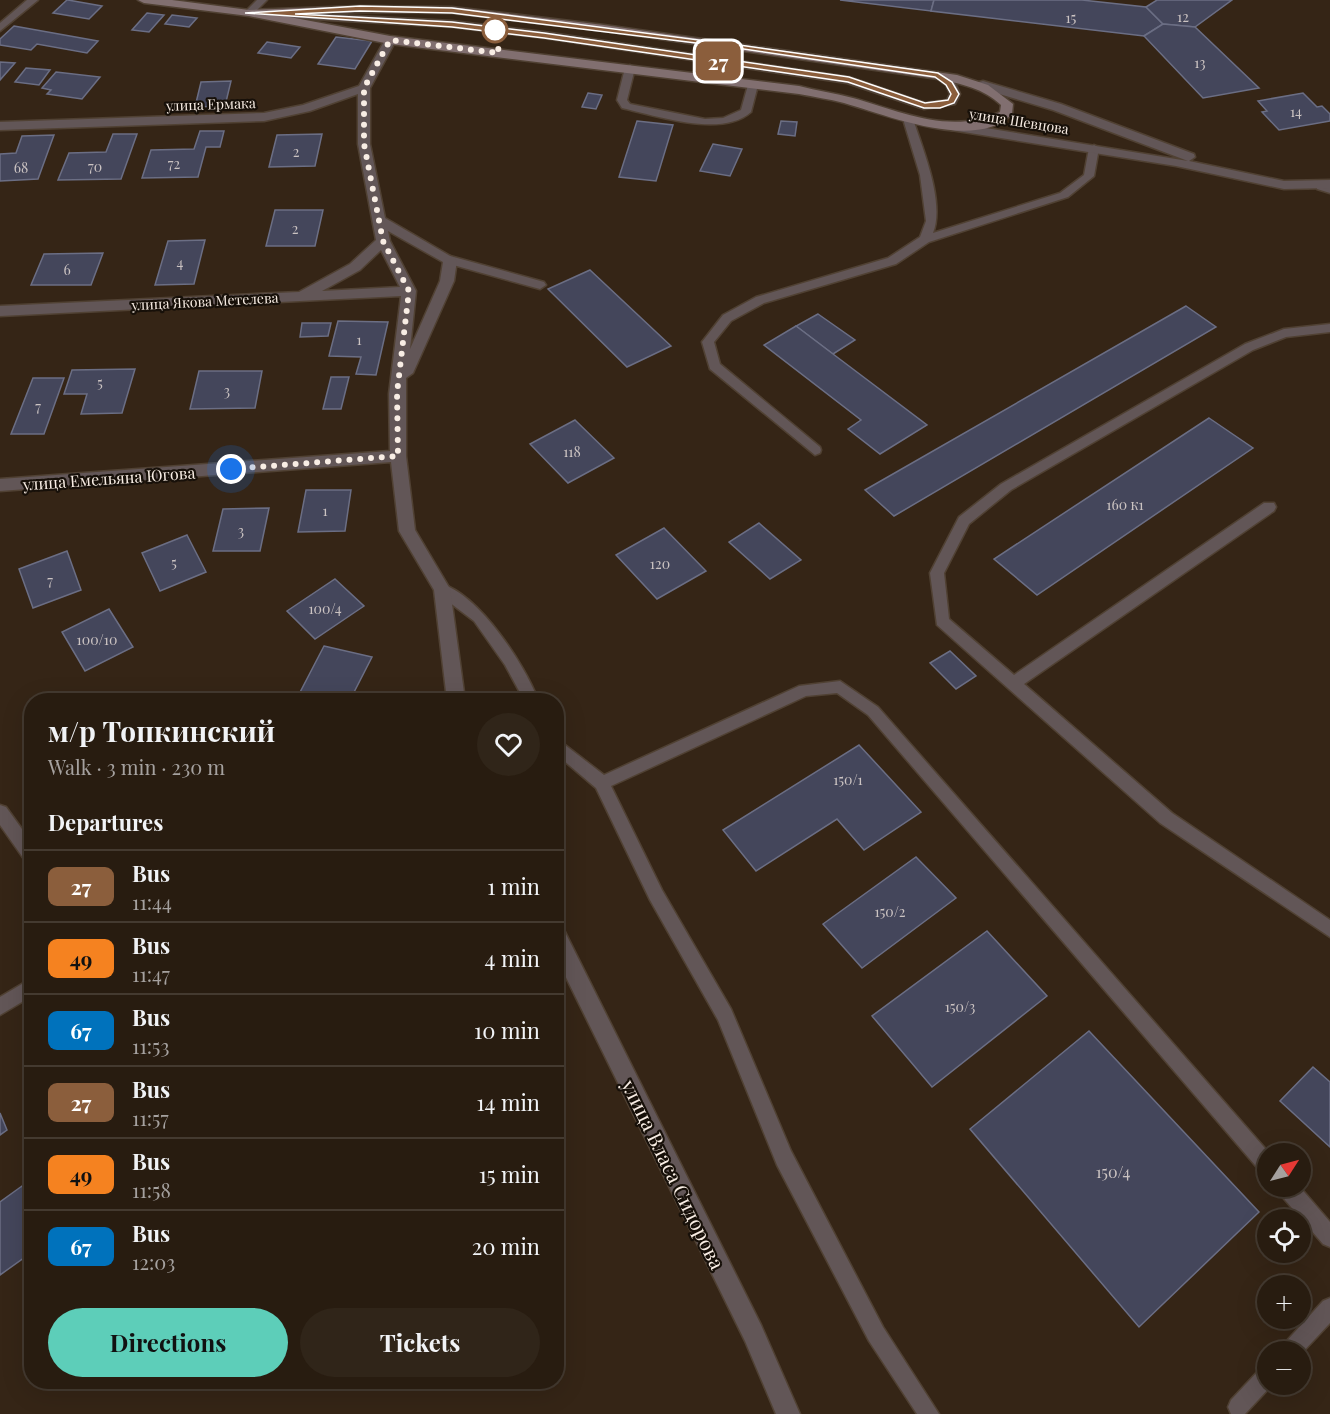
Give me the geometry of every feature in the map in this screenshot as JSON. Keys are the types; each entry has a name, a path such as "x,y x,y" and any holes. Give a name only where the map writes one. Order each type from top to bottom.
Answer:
{"main road":[{"name":"улица Шевцова","path":"144,0 249,13 390,40 799,90 846,100 908,119 955,127"},
{"path":"249,13 360,9 452,10 604,28 938,75 983,85 1007,104 1006,114 986,123 955,127"}],"street":[{"path":"390,40 364,88 364,144 383,241 409,291 397,393 398,456 407,531 442,589 452,693"},
{"path":"983,85 1057,107 1227,171"},
{"name":"улица Ермака","path":"0,126 264,117 306,108 364,88"},
{"name":"улица Шевцова","path":"955,127 1227,171 1276,183 1327,187"},
{"path":"380,220 450,260 447,281 397,393"},
{"path":"302,296 355,267 383,241"},
{"name":"улица Якова Метелева","path":"0,311 409,291"},
{"name":"улица Емельяна Югова","path":"0,485 398,456"},
{"name":"улица Власа Сидорова","path":"564,951 753,1333 788,1414"}],"lane":[{"path":"0,28 33,0"},
{"path":"249,13 262,0"},
{"path":"249,13 452,24 544,35 849,80 924,106 951,102 955,94 950,83 938,75"},
{"path":"630,68 622,100 627,106 705,122 725,121 746,112 753,85"},
{"path":"908,119 925,176 932,220 926,239"},
{"path":"815,450 714,366 708,342 727,318 760,300 892,261 926,239 1065,195 1089,176 1094,148"},
{"path":"450,260 540,285"},
{"path":"1330,328 1284,333 1249,347 1006,487 964,521 937,573 942,621 1166,818 1330,930"},
{"path":"1013,684 1269,507"},
{"path":"442,589 479,617 510,661 527,693"},
{"path":"602,783 804,690 840,687 873,711 1257,1152"},
{"path":"564,751 602,783 656,895 725,1015 784,1158 876,1334 929,1414"},
{"path":"0,812 24,846"},
{"path":"0,1007 24,991"},
{"path":"1295,1197 1330,1237"},
{"path":"1300,1341 1330,1308"},
{"path":"1238,1407 1257,1387"}],"building":[{"path":"67,0 102,6 89,19 53,13"},
{"path":"840,0 934,0 931,11"},
{"path":"934,0 1082,0 1146,7 1163,24 1144,36 931,11"},
{"path":"1157,0 1232,0 1195,27 1163,24 1146,7"},
{"path":"147,13 164,15 149,32 132,30"},
{"path":"172,15 197,18 189,27 165,24"},
{"path":"1163,24 1195,27 1259,88 1203,98 1144,36"},
{"path":"14,26 98,41 87,53 37,44 31,50 0,45 0,39"},
{"path":"336,37 372,41 355,69 318,64"},
{"path":"267,42 300,47 291,58 258,53"},
{"path":"0,62 15,63 0,80"},
{"path":"26,68 50,70 39,85 15,82"},
{"path":"56,72 100,77 82,99 47,94 51,90 42,88"},
{"path":"231,81 225,106 195,107 201,82"},
{"path":"588,93 602,95 596,109 582,107"},
{"path":"1303,93 1317,107 1322,106 1330,114 1330,121 1279,130 1262,112 1267,111 1258,101"},
{"path":"637,121 673,125 656,181 619,177"},
{"path":"781,121 797,122 795,136 778,134"},
{"path":"200,131 224,131 220,147 206,147 198,177 142,178 151,150 194,149"},
{"path":"113,134 137,134 121,179 58,180 69,153 106,152"},
{"path":"322,134 315,166 269,167 277,135"},
{"path":"54,135 38,179 0,181 0,154 16,153 22,136"},
{"path":"713,144 742,149 730,176 700,171"},
{"path":"275,210 323,210 315,246 266,246"},
{"path":"205,240 194,284 155,285 168,241"},
{"path":"103,253 91,285 31,285 44,254"},
{"path":"590,270 671,346 627,367 548,289"},
{"path":"1186,306 1216,327 894,516 865,490"},
{"path":"818,314 855,340 833,354 796,326"},
{"path":"338,321 388,322 376,375 356,374 361,357 329,356"},
{"path":"302,323 331,323 328,336 300,337"},
{"path":"796,326 927,425 880,454 848,429 861,420 764,345"},
{"path":"135,369 122,413 81,414 87,394 64,394 72,370"},
{"path":"199,371 262,371 255,408 190,409"},
{"path":"331,377 349,377 341,409 323,409"},
{"path":"33,378 64,378 44,434 11,434"},
{"path":"1209,418 1253,448 1037,595 994,559"},
{"path":"575,420 614,458 568,483 530,444"},
{"path":"306,490 351,490 345,531 298,532"},
{"path":"269,508 260,551 213,551 223,509"},
{"path":"759,523 801,560 770,579 729,542"},
{"path":"664,528 706,571 657,599 616,555"},
{"path":"187,535 206,572 160,591 142,553"},
{"path":"67,551 81,590 33,608 19,569"},
{"path":"335,579 364,606 315,639 287,611"},
{"path":"109,609 133,647 85,671 62,632"},
{"path":"324,646 372,657 354,693 300,693"},
{"path":"950,651 976,676 956,689 930,663"},
{"path":"859,745 921,812 864,850 837,819 756,871 723,830"},
{"path":"916,857 956,898 862,968 823,924"},
{"path":"987,931 1047,996 932,1087 872,1016"},
{"path":"1089,1031 1257,1210 1257,1214 1139,1327 970,1129"},
{"path":"1313,1067 1330,1082 1330,1147 1280,1101"},
{"path":"0,1113 7,1130 0,1135"},
{"path":"22,1186 24,1190 24,1258 0,1275 0,1202"}],"bus line":[{"name":"27","path":"696,40 452,10 360,9 249,13 452,24 544,35 849,80 872,86 905,101 924,106 951,102 955,94 950,83 938,75 718,44"}],"route":[{"path":"231,469 398,456 397,393 409,291 383,241 364,144 364,88 390,40 499,53 495,30"}]}
